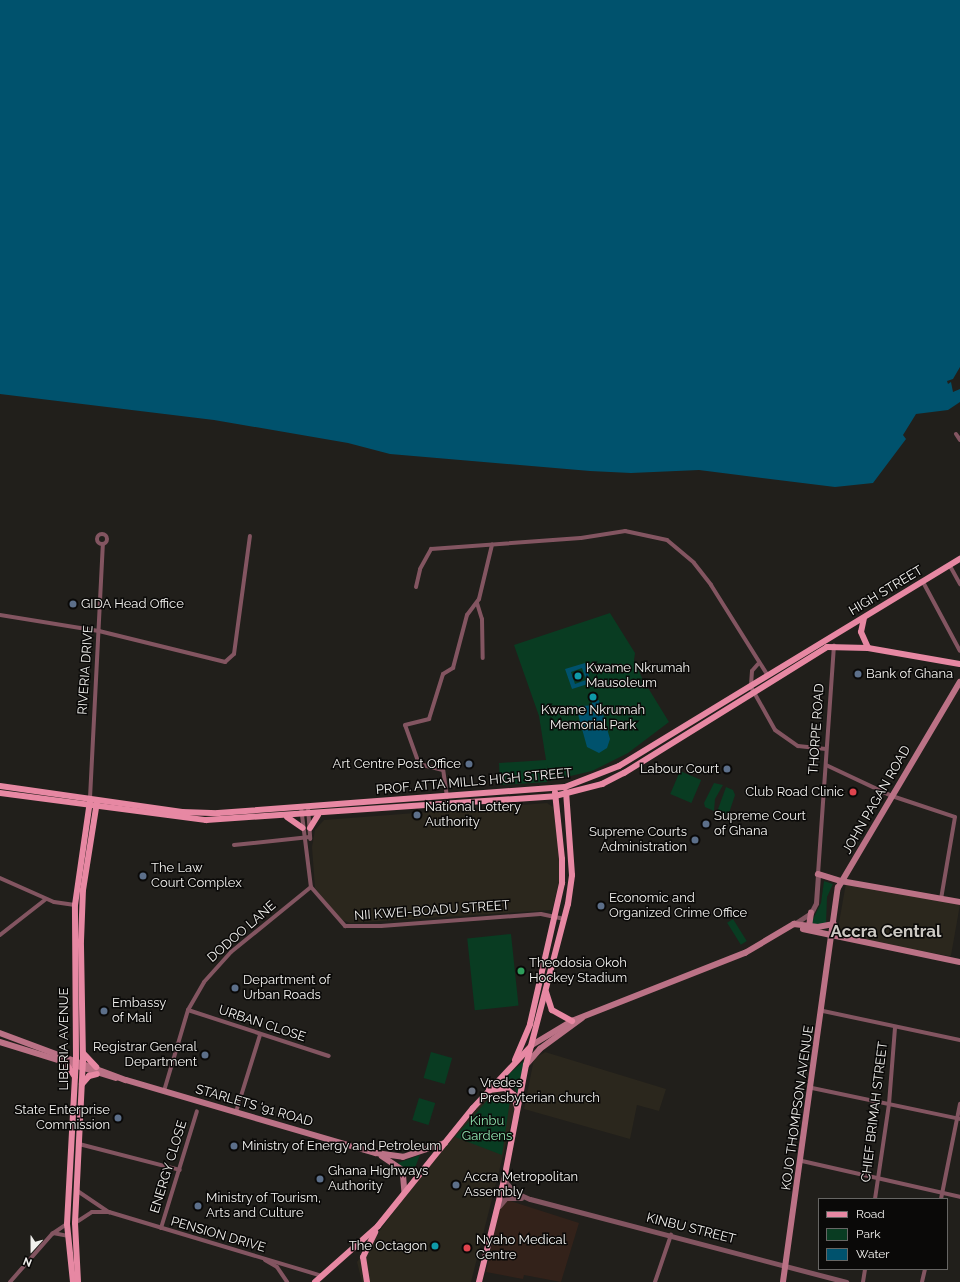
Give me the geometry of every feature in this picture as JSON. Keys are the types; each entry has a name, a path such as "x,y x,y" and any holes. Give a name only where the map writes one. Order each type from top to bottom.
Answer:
{"main road":[{"name":"HIGH STREET","path":"823,640 864,618 960,559"},
{"path":"864,618 861,632 868,648"},
{"path":"823,640 827,647 868,648 960,664"},
{"name":"PROF. ATTA MILLS HIGH STREET","path":"90,801 98,799 202,813 301,808 566,786 619,766 751,687 823,640"},
{"name":"PROF. ATTA MILLS HIGH STREET","path":"90,801 96,806 194,819 309,815 566,795 624,773 827,647"},
{"name":"JOHN PAGAN ROAD","path":"833,937 841,882 960,682"},
{"path":"0,786 90,801"},
{"path":"479,1282 498,1209 526,1065 564,919 572,875 566,786"},
{"path":"512,1065 530,1024 563,872 554,788"},
{"path":"0,793 76,803 90,801"},
{"name":"LIBERIA AVENUE","path":"78,1282 75,1223 83,1070 81,941 83,890 98,799"},
{"name":"LIBERIA AVENUE","path":"73,1282 67,1224 76,1068 75,905 90,801"},
{"path":"76,803 88,816"},
{"path":"94,819 105,807"},
{"path":"310,828 312,820 319,814"},
{"path":"284,816 297,821 303,828"},
{"path":"818,874 841,882 960,902"},
{"path":"809,927 811,913"},
{"path":"315,1282 378,1226 486,1092 532,1045 572,1021 724,962 792,925 809,927 834,924"},
{"path":"792,925 833,937 960,962"},
{"name":"KOJO THOMPSON AVENUE","path":"783,1282 802,1161 833,937"},
{"path":"546,987 552,1010 572,1021"},
{"path":"526,1065 540,1049 583,1017"},
{"name":"STARLETS '91 ROAD","path":"0,1033 83,1061 126,1080"},
{"name":"STARLETS '91 ROAD","path":"0,1042 76,1068 126,1080 376,1153 403,1157 445,1143"},
{"path":"83,1053 96,1067"},
{"path":"67,1065 75,1079"},
{"path":"82,1084 89,1076 98,1074"},
{"path":"486,1092 492,1088 505,1088 514,1095 518,1109"},
{"name":"STARLETS '91 ROAD","path":"376,1153 403,1170 405,1192"},
{"path":"367,1282 363,1257 378,1226"}],"street":[{"path":"956,434 960,440"},
{"path":"416,587 428,550 492,546 626,531 667,540 694,562 711,585 758,664 768,676"},
{"path":"0,615 99,631 201,657 230,660 234,654 250,536"},
{"name":"RIVERIA DRIVE","path":"90,801 103,544"},
{"path":"447,797 443,770 419,764 405,725 429,719 443,674 453,668 467,615 477,603 492,546"},
{"path":"950,566 960,584"},
{"path":"923,582 960,651"},
{"path":"477,603 482,619 483,658"},
{"name":"THORPE ROAD","path":"811,913 817,901 834,646"},
{"path":"758,664 752,671 751,687 769,720 783,736 798,746 826,749"},
{"path":"826,765 892,796 957,818 941,899"},
{"path":"308,807 310,828 308,845"},
{"path":"301,808 303,828 308,845 312,887"},
{"path":"234,845 310,837"},
{"path":"0,878 46,899 75,905"},
{"name":"NII KWEI-BOADU STREET","path":"312,887 339,921 351,927 553,916 564,919"},
{"name":"DODOO LANE","path":"164,1091 188,1010 204,982 231,952 312,887"},
{"path":"0,935 46,899"},
{"path":"792,925 811,913"},
{"name":"URBAN CLOSE","path":"188,1010 260,1035 329,1056"},
{"path":"823,1011 960,1040"},
{"name":"CHIEF BRIMAH STREET","path":"875,1198 888,1104 895,1027"},
{"path":"236,1112 260,1035"},
{"path":"812,1088 958,1118"},
{"path":"941,1198 960,1104"},
{"name":"ENERGY CLOSE","path":"161,1228 197,1111"},
{"path":"79,1144 180,1170"},
{"path":"802,1161 878,1176 960,1197"},
{"path":"504,1180 514,1192 530,1199"},
{"name":"PENSION DRIVE","path":"76,1190 109,1212 322,1276"},
{"path":"498,1209 500,1202 509,1197 530,1199"},
{"name":"KINBU STREET","path":"530,1199 846,1282"},
{"name":"PENSION DRIVE","path":"75,1223 88,1214 109,1212"},
{"path":"10,1282 53,1233 67,1224"},
{"path":"53,1233 68,1236"},
{"path":"655,1282 671,1235"},
{"path":"263,1259 277,1267 287,1282"},
{"path":"863,1282 865,1270"},
{"path":"922,1282 925,1270"}],"shaded area":[{"path":"547,803 553,807 558,844 560,878 552,910 350,923 340,919 315,888 312,847 315,830 324,820"},
{"path":"846,883 960,903 951,956 837,936"},
{"path":"545,1052 666,1089 659,1111 637,1105 630,1139 524,1109 534,1059"},
{"path":"496,1090 512,1097 515,1108 471,1282 362,1282 357,1262 403,1199 490,1092"},
{"path":"507,1200 579,1223 561,1282 524,1275 523,1279 486,1272 500,1206"}],"green space":[{"name":"Kwame Nkrumah Memorial Park","path":"610,613 635,653 634,660 642,678 669,722 628,753 592,771 549,781 547,765 547,782 500,785 499,763 546,760 539,716 514,645"},
{"path":"680,771 701,780 691,803 670,794"},
{"path":"714,783 723,785 715,799 714,811 705,807 704,803"},
{"path":"726,787 733,790 735,795 729,813 724,815 717,812"},
{"path":"824,881 833,884 827,897 826,923 817,925 811,923 821,903"},
{"path":"733,919 747,941 741,945 727,923"},
{"name":"Theodosia Okoh Hockey Stadium","path":"511,934 519,1006 475,1010 467,939"},
{"path":"431,1052 452,1058 445,1084 424,1078"},
{"path":"526,1059 518,1096 515,1088 500,1082"},
{"name":"Kinbu Gardens","path":"492,1095 510,1100 502,1155 455,1137"},
{"path":"419,1098 435,1103 429,1125 412,1120"},
{"path":"420,1155 414,1170 407,1173 398,1163"}],"water":[{"path":"0,0 960,0 960,367 953,379 947,381 948,384 951,382 953,392 960,389 960,402 948,410 916,414 903,435 906,439 873,483 835,487 699,470 631,473 590,471 390,454 348,443 214,420 0,394"},
{"path":"585,663 591,683 572,689 565,669","holes":["582,668 586,680 575,684 571,672"]},
{"path":"599,700 610,739 607,748 599,753 587,747 576,707 592,705 592,702"}],"place":[{"name":"GIDA Head Office","path":"73,604"},
{"name":"Bank of Ghana","path":"858,674"},
{"name":"Kwame Nkrumah Mausoleum","path":"578,676"},
{"name":"Kwame Nkrumah Memorial Park","path":"593,697"},
{"name":"Art Centre Post Office","path":"469,764"},
{"name":"Labour Court","path":"727,769"},
{"name":"Club Road Clinic","path":"853,792"},
{"name":"National Lottery Authority","path":"417,815"},
{"name":"Supreme Court of Ghana","path":"706,824"},
{"name":"Supreme Courts Administration","path":"695,840"},
{"name":"The Law Court Complex","path":"143,876"},
{"name":"Economic and Organized Crime Office","path":"601,906"},
{"name":"Theodosia Okoh Hockey Stadium","path":"521,971"},
{"name":"Department of Urban Roads","path":"235,988"},
{"name":"Embassy of Mali","path":"104,1011"},
{"name":"Registrar General Department","path":"205,1055"},
{"name":"Vredes Presbyterian church","path":"472,1091"},
{"name":"State Enterprise Commission","path":"118,1118"},
{"name":"Ministry of Energy and Petroleum","path":"234,1146"},
{"name":"Ghana Highways Authority","path":"320,1179"},
{"name":"Accra Metropolitan Assembly","path":"456,1185"},
{"name":"Ministry of Tourism, Arts and Culture","path":"198,1206"},
{"name":"The Octagon","path":"435,1246"},
{"name":"Nyaho Medical Centre","path":"467,1248"}],"district":[{"name":"Accra Central","path":"886,932"}]}
